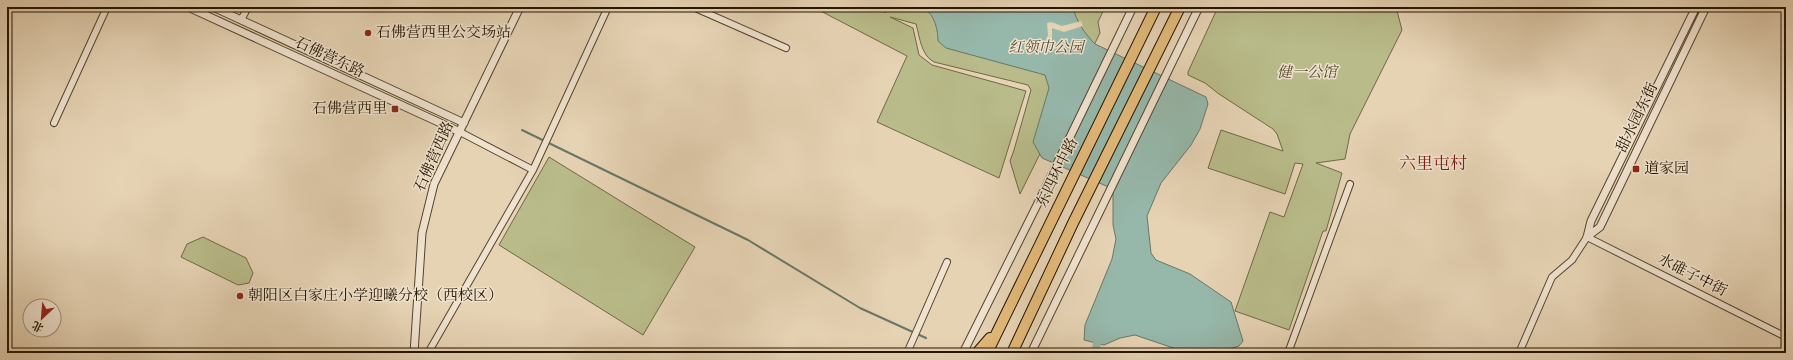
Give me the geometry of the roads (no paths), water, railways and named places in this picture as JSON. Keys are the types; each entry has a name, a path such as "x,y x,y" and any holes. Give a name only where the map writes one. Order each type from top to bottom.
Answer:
{"highway":[{"name":"东四环中路","path":"987,353 1156,7"},
{"path":"1012,353 1073,223 1180,7"},
{"path":"977,353 1001,324"},
{"path":"1017,353 1022,334"}],"street":[{"path":"54,123 107,7"},
{"name":"石佛营东路","path":"188,7 460,132"},
{"name":"石佛营东路","path":"213,7 464,123"},
{"path":"242,20 248,7"},
{"name":"石佛营西路","path":"414,353 423,225 434,184 520,7"},
{"path":"428,353 533,170 608,7"},
{"path":"693,7 786,48"},
{"name":"东四环中路","path":"963,353 1133,7"},
{"path":"1031,353 1199,7"},
{"name":"甜水园东街","path":"1588,237 1591,221 1696,7"},
{"name":"甜水园东街","path":"1519,353 1552,277 1572,260 1588,237 1600,227 1706,7"},
{"path":"460,132 533,170"},
{"path":"1288,353 1350,184"},
{"name":"水碓子中街","path":"1588,237 1786,337"},
{"path":"907,353 948,262"}],"waterway":[{"path":"522,130 748,240 860,308 926,338"},
{"path":"1095,353 1097,344"}],"place":[{"name":"石佛营西里公交场站","path":"368,33"},
{"name":"石佛营西里","path":"395,109"},
{"name":"道家园","path":"1636,169"},
{"name":"朝阳区白家庄小学迎曦分校（西校区）","path":"240,296"}],"district":[{"name":"六里屯村","path":"1433,165"}],"park label":[{"name":"红领巾公园","path":"1046,48"},
{"name":"健一公馆","path":"1307,73"}]}
